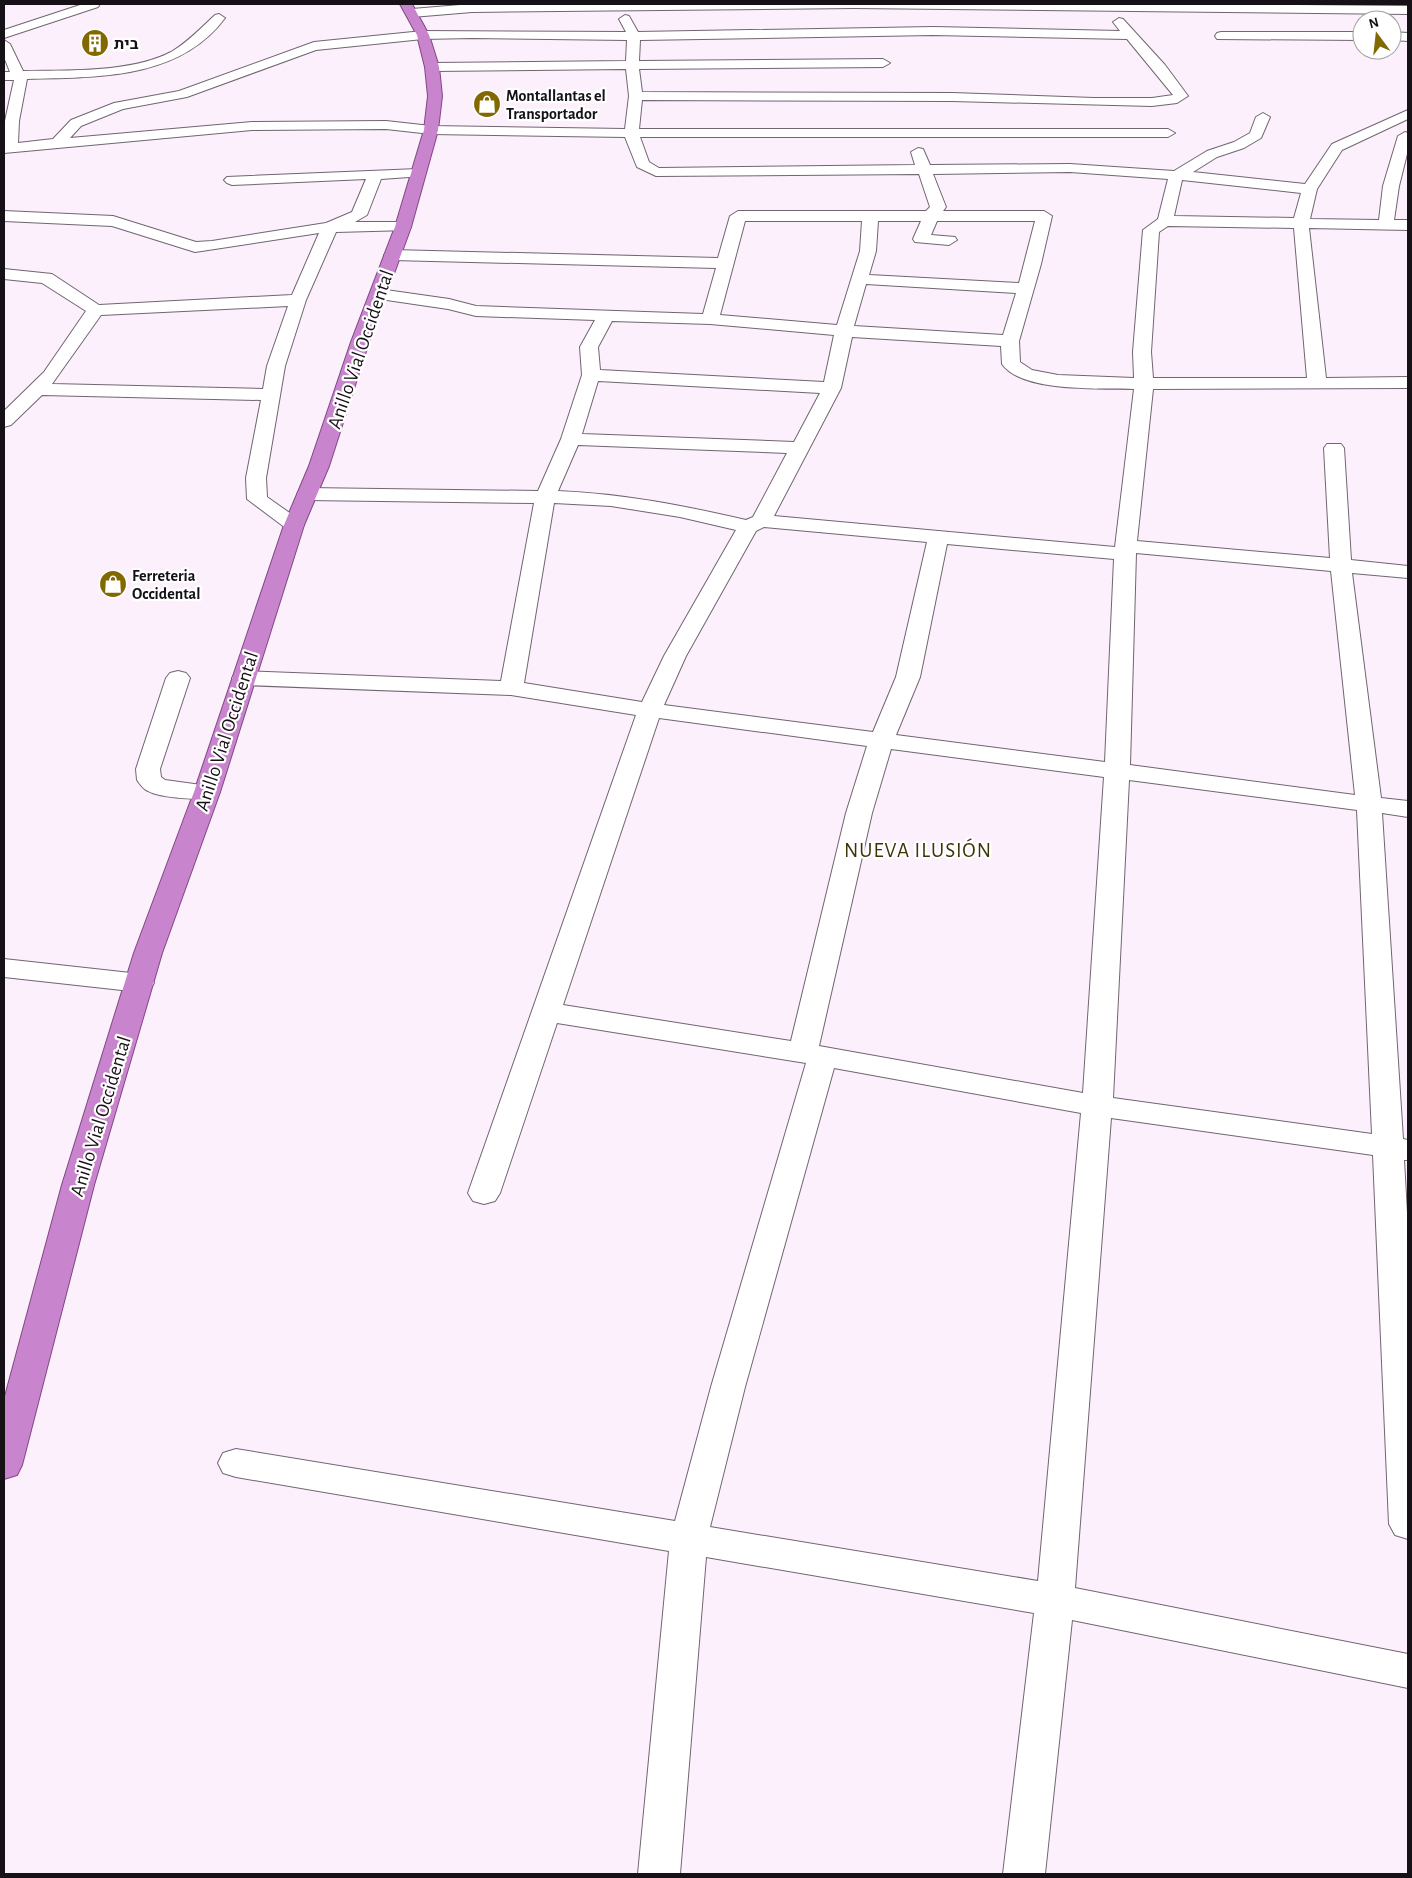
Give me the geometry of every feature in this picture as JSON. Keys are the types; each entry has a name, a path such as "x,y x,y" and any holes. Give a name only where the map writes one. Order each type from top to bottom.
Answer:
{"highway":[{"name":"Anillo Vial Occidental","path":"4,1465 78,1185 148,953 207,792 294,525 307,494 403,227 431,130 434,96 420,53 409,8"}],"street":[{"path":"41,8 69,4"},
{"path":"4,34 94,4"},
{"path":"854,4 871,33 899,97 938,207 932,214 921,239 949,240"},
{"path":"409,8 854,4 1363,6 1408,10"},
{"path":"636,96 899,97 1152,102 1172,100 1181,96 1124,26 1096,5"},
{"path":"619,6 634,36 632,64 636,96 631,133 642,164 656,172 1070,168 1310,189"},
{"path":"472,8 472,34"},
{"path":"4,76 130,68 154,64 175,55 219,18"},
{"path":"362,41 420,53 472,34 634,36 933,32 1130,35"},
{"path":"1222,36 1352,36"},
{"path":"57,143 76,123 119,106 182,94 314,46 362,41 420,53 632,64 887,71"},
{"path":"4,44 21,75 8,121 7,149 252,126 386,125 431,130 631,133 908,123 1168,133"},
{"path":"1317,383 1301,223 1310,189 1337,147 1408,114"},
{"path":"1164,221 1176,176 1212,154 1240,145 1256,135 1263,117"},
{"path":"1370,131 1407,136 1391,186 1386,225"},
{"path":"232,180 418,173"},
{"path":"294,525 257,499 256,478 276,366 298,300 330,227 359,216 376,174"},
{"path":"710,319 738,216 932,214 1044,216 1033,264 1024,288 1010,341 1011,364 1027,375 1058,380 1144,384 1408,383"},
{"path":"484,1193 650,710 680,647 800,448 832,388 844,331 868,251 870,215"},
{"path":"4,216 113,221 195,246 212,246 330,227 403,227"},
{"path":"1024,1874 1055,1600 1097,1106 1117,772 1126,550 1144,384 1142,352 1151,230 1164,221 1408,225"},
{"path":"392,255 726,264"},
{"path":"4,274 46,278 96,310 298,300"},
{"path":"860,278 1024,288"},
{"path":"379,294 449,304 476,311 710,319 844,331 1010,341"},
{"path":"4,421 38,389 74,344 96,310"},
{"path":"511,688 545,497 571,439 591,375 589,347 606,316"},
{"path":"591,375 832,388"},
{"path":"38,389 270,395"},
{"path":"571,439 800,448"},
{"path":"1334,448 1341,567 1369,804 1398,1148 1408,1524"},
{"path":"307,494 545,497 611,500 754,524 1408,572"},
{"path":"659,1874 689,1537 813,1054 859,813 881,741 908,677 938,537"},
{"path":"178,678 148,769 149,780 158,787 207,792"},
{"path":"244,678 511,688 650,710 1408,809"},
{"path":"4,968 140,983"},
{"path":"547,1012 813,1054 1097,1106 1398,1148"},
{"path":"236,1463 689,1537 1055,1600 1408,1671"}],"place":[{"name":"בית","path":"95,43"},
{"name":"Montallantas el Transportador","path":"487,104"},
{"name":"Ferreteria Occidental","path":"113,584"}],"district":[{"name":"NUEVA ILUSIÓN","path":"918,850"}]}
